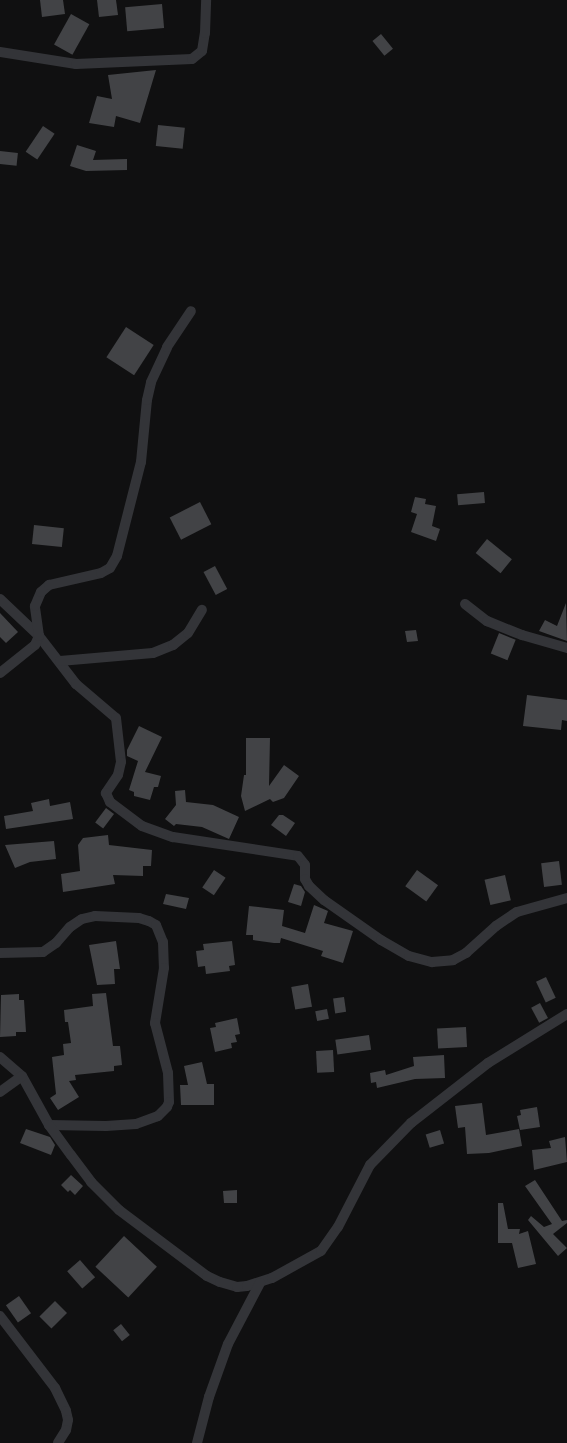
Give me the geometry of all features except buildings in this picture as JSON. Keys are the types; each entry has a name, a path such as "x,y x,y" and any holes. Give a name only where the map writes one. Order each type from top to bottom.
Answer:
{"street":[{"path":"0,52 76,64 192,59 202,52 205,33 206,0"},
{"path":"0,673 35,645 39,636 35,606 41,592 49,585 101,573 110,568 117,556 140,462 147,400 151,382 167,347 191,311"},
{"path":"0,599 39,636 76,684 116,718 122,754 121,762 118,775 106,793 116,807 137,823 159,833 298,856 305,865 305,879 309,886 320,896 381,940 409,956 432,962 453,960 466,953 496,926 517,912 567,898"},
{"path":"465,604 487,621 522,635 567,648"},
{"path":"60,661 153,653 173,646 188,633 202,610"},
{"path":"0,953 43,952 56,943 70,927 82,919 96,916 139,918 149,921 156,925 164,942 164,968 155,1024 168,1073 169,1102 167,1107 158,1116 136,1124 106,1126 49,1124"},
{"path":"0,1057 22,1076 49,1124 91,1182 119,1210 207,1276 237,1287 260,1283 296,1267 321,1251 338,1227 370,1165 411,1123 488,1063 567,1014"},
{"path":"0,1092 22,1076"},
{"path":"197,1443 209,1397 228,1344 260,1283"},
{"path":"0,1316 55,1388 66,1411 68,1420 66,1430 58,1443"}]}
